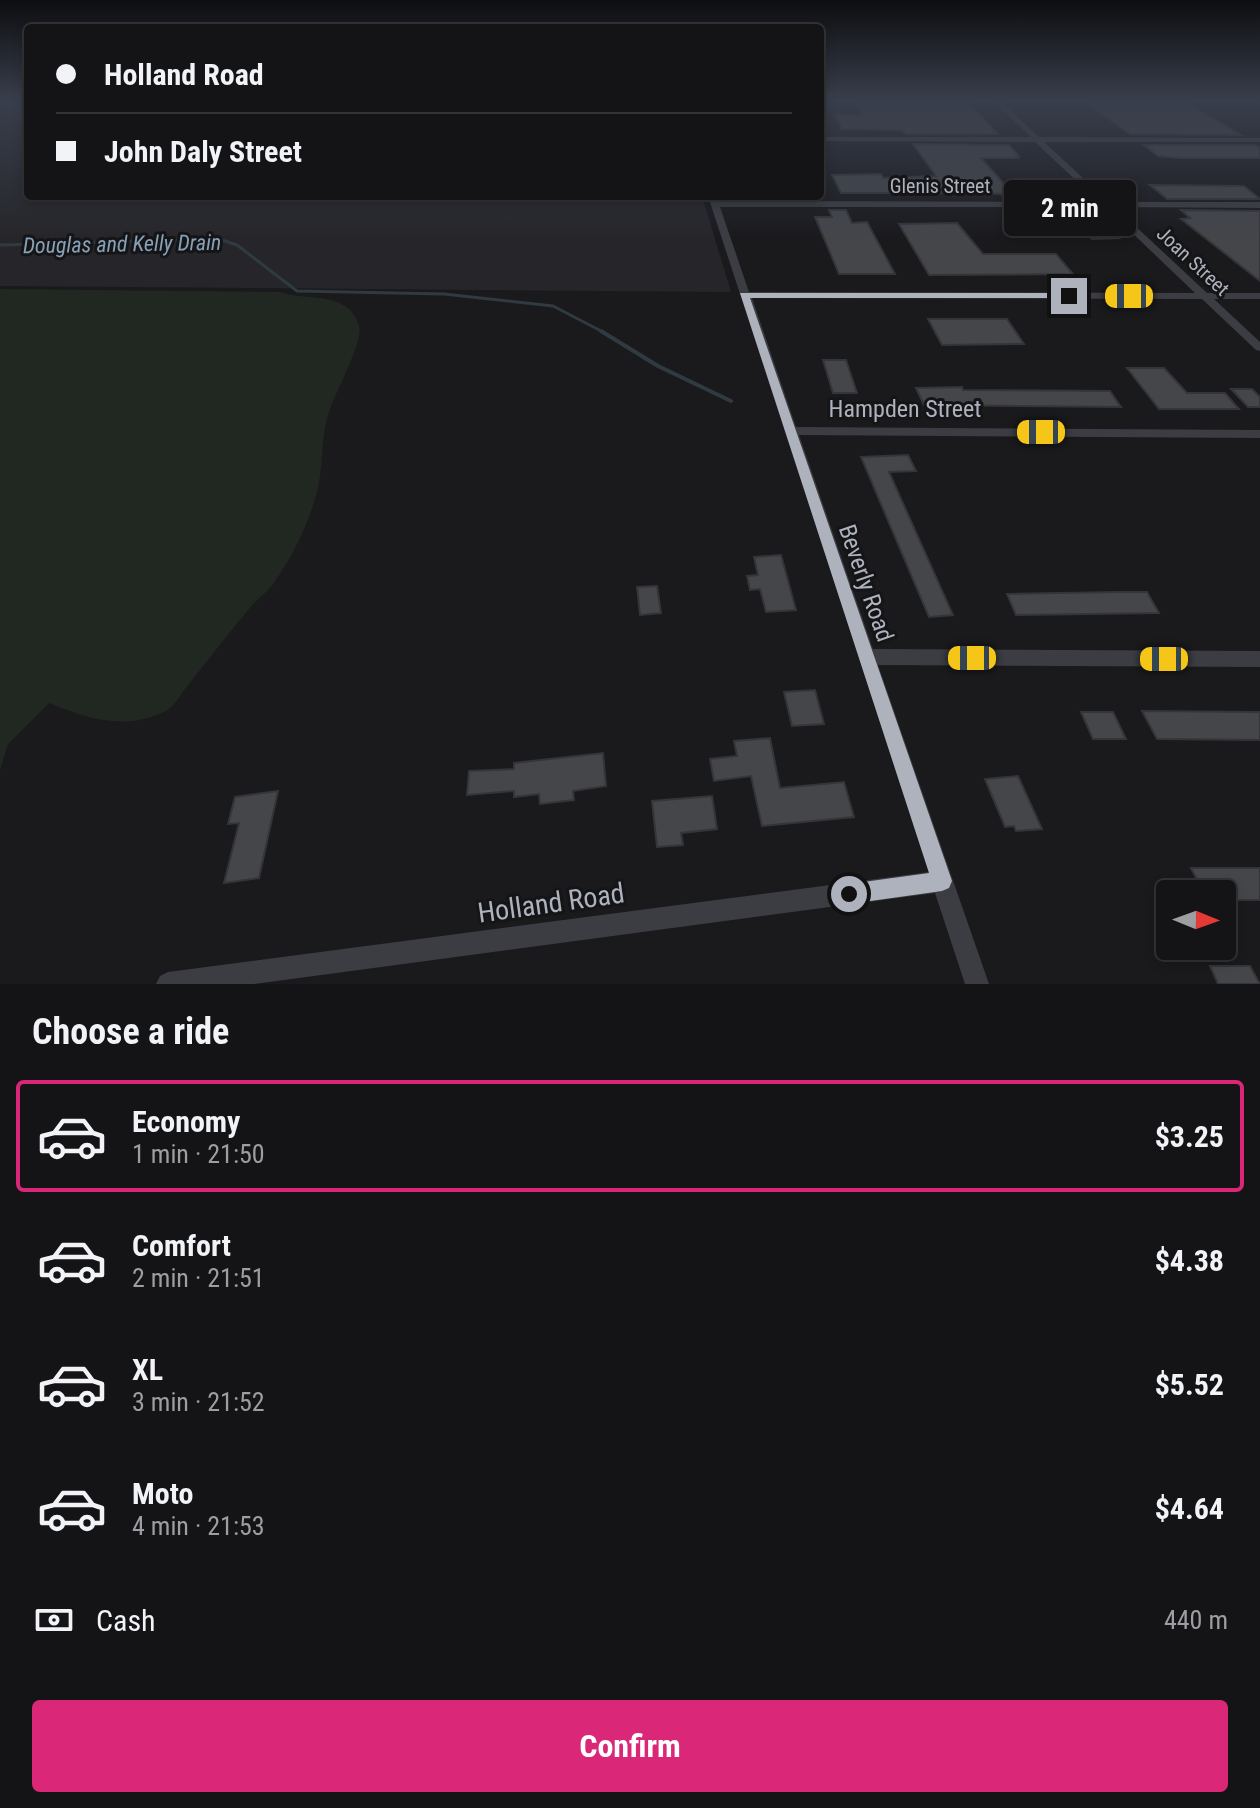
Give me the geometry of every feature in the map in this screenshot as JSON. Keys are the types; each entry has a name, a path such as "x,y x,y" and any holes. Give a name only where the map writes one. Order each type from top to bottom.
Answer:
{"street":[{"name":"Joan Street","path":"1046,147 1260,348"},
{"name":"Glenis Street","path":"714,200 1260,205"},
{"name":"Beverly Road","path":"714,200 977,984"},
{"path":"744,295 1260,296"},
{"name":"Hampden Street","path":"790,431 1260,434"},
{"path":"866,657 1260,659"},
{"name":"Holland Road","path":"168,984 942,881"}],"shaded area":[{"path":"0,147 24,147 24,200 703,200 731,292 0,286"},
{"path":"0,289 280,292 336,301 353,314 359,325 359,333 328,415 320,478 312,510 293,552 271,587 254,603 166,711 151,717 121,721 92,718 49,703 8,744 0,770"}],"building":[{"path":"915,147 1011,147 1018,158 981,158 1006,186 1031,186 1044,199 1005,199 1001,194 984,193 841,193 832,175 881,174 883,178 936,176"},
{"path":"1146,147 1260,147 1260,158 1158,156"},
{"path":"1150,185 1244,186 1260,199 1167,199"},
{"path":"829,210 846,210 852,223 867,222 895,274 839,274 815,217 832,217"},
{"path":"1015,210 1054,210 1070,226 1030,227"},
{"path":"1181,210 1260,211 1260,281 1181,219 1190,218"},
{"path":"1072,218 1098,218 1119,238 1092,239"},
{"path":"957,223 983,254 1056,254 1073,274 929,275 899,224"},
{"path":"928,319 1007,319 1024,344 942,345"},
{"path":"823,360 846,360 857,393 833,393"},
{"path":"1127,368 1164,368 1187,393 1225,393 1239,409 1159,409"},
{"path":"962,387 963,390 1110,391 1121,407 924,405 916,388"},
{"path":"1231,389 1252,389 1260,397 1260,407 1248,407"},
{"path":"908,455 916,471 889,472 953,615 929,617 861,457"},
{"path":"781,555 796,610 766,612 760,589 750,590 747,576 758,575 754,557"},
{"path":"657,586 661,613 640,615 637,587"},
{"path":"1147,592 1159,613 1016,615 1007,594"},
{"path":"815,690 824,724 792,726 784,692"},
{"path":"1142,711 1260,712 1260,740 1157,739"},
{"path":"1081,712 1113,712 1126,739 1093,739"},
{"path":"770,738 780,788 844,782 854,817 762,826 751,776 714,781 710,759 737,756 734,741"},
{"path":"603,753 606,786 573,791 574,800 540,804 539,794 514,797 514,791 467,795 469,771 514,769 514,763"},
{"path":"1018,776 1042,829 1016,831 1014,826 1005,827 985,779"},
{"path":"278,791 259,878 224,883 239,823 228,824 235,797"},
{"path":"712,796 717,829 681,833 683,845 657,847 652,801"},
{"path":"1191,868 1260,868 1260,900 1236,900 1236,880 1197,880"},
{"path":"1210,966 1250,966 1260,984 1218,984"}],"waterway":[{"name":"Douglas and Kelly Drain","path":"0,245 219,239 237,245 297,291 444,294 553,306 605,333"},
{"name":"Douglas and Kelly Drain","path":"601,331 658,366 731,401"}],"route":[{"path":"849,894 942,881 744,295 1069,296"}]}
